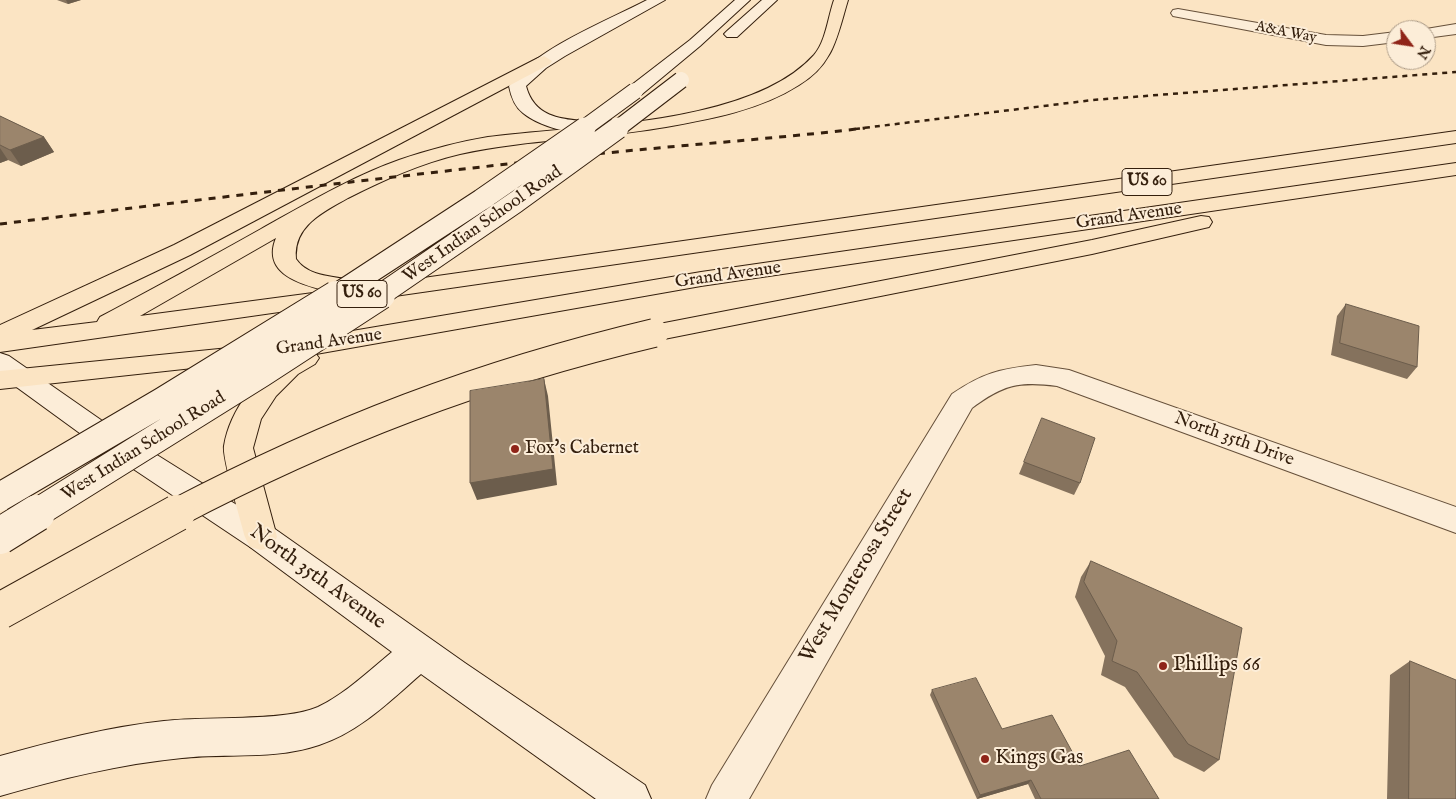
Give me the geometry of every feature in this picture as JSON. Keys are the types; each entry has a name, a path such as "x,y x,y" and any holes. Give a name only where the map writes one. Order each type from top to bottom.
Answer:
{"highway":[{"path":"5,376 96,330 310,211 402,166 454,150 488,143 607,129 717,111 741,104 784,86 812,67 827,48 841,0"},
{"path":"0,335 182,250 544,61"},
{"name":"Grand Avenue","path":"0,343 417,286 1456,137"},
{"path":"1411,144 1426,174"},
{"name":"Grand Avenue","path":"5,376 196,362 359,339 701,279 796,267 1456,169"},
{"path":"0,611 168,518 321,442 516,368 588,348 654,334 1181,228 1287,194"},
{"path":"310,211 293,227 282,248 286,265 298,275 314,283 329,285 417,286"},
{"path":"780,234 796,267"},
{"path":"261,537 238,448 248,418 266,389 289,368 331,346 359,339"}],"main road":[{"name":"West Indian School Road","path":"0,497 134,419 391,260 485,198 635,91 695,43 743,0"},
{"path":"724,41 770,0"},
{"path":"607,129 568,126 541,116 523,104 519,97 517,86 526,74 544,61 653,1"},
{"name":"A&A Way","path":"1178,13 1326,40 1363,41 1386,38"},
{"path":"1436,32 1456,29"},
{"name":"West Indian School Road","path":"0,536 153,442 427,265 595,147 688,73"},
{"name":"North 35th Drive","path":"1010,377 1036,374 1060,377 1456,520"},
{"name":"North 35th Avenue","path":"5,376 91,427 261,537 420,652 631,799"},
{"name":"West Monterosa Street","path":"726,799 962,401 986,384 1010,377"},
{"path":"0,776 109,749 184,738 258,734 319,726 339,716 420,652"}],"building":[{"path":"0,116 44,137 10,150 0,145"},
{"path":"1346,304 1419,326 1417,367 1340,343"},
{"name":"Fox's Cabernet","path":"544,379 553,469 470,483 470,391"},
{"path":"1042,418 1095,438 1080,483 1024,462"},
{"name":"Phillips 66","path":"1091,561 1242,628 1219,760 1188,744 1137,672 1112,661 1117,641 1084,582"},
{"path":"1410,661 1456,680 1456,799 1409,799"},
{"path":"976,678 1002,729 1052,715 1080,766 1129,750 1159,799 1041,799 1031,780 980,795 932,690"}],"railway":[{"path":"855,129 1093,100 1456,72"},
{"path":"0,224 587,155 865,128"}],"place":[{"name":"Fox's Cabernet","path":"515,449"},
{"name":"Phillips 66","path":"1163,666"},
{"name":"Kings Gas","path":"985,759"}]}
